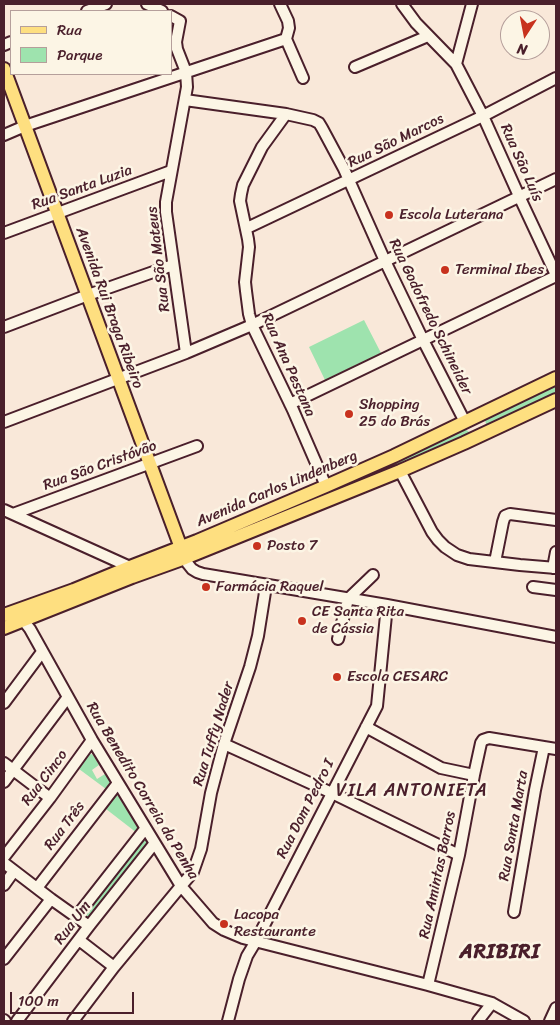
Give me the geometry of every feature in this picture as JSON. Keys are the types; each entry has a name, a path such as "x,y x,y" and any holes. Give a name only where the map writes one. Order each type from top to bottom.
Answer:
{"main road":[{"name":"Avenida Rui Braga Ribeiro","path":"4,69 183,553"},
{"name":"Avenida Carlos Lindenberg","path":"14,615 132,577 394,456 556,378"},
{"name":"Avenida Carlos Lindenberg","path":"4,628 14,615 130,566 183,553 400,471 556,400"},
{"path":"465,422 475,429 490,431"}],"street":[{"path":"90,10 106,4"},
{"path":"147,4 160,10"},
{"path":"280,4 288,21 289,28 286,39 303,78"},
{"name":"Rua São Luís","path":"402,4 416,23 456,64 483,116 556,276"},
{"path":"456,64 472,4"},
{"path":"172,16 180,20 176,42 186,72"},
{"path":"355,67 428,36"},
{"path":"4,135 25,126 286,39"},
{"name":"Rua São Mateus","path":"186,72 187,87 166,202 186,353"},
{"name":"Rua São Marcos","path":"247,228 483,116 556,78"},
{"path":"185,100 286,114"},
{"name":"Rua Godofredo Schineider","path":"286,114 313,120 319,123 322,128 423,340 465,422"},
{"name":"Rua Ana Pestana","path":"286,114 262,147 243,185 240,201 247,228 249,247 245,282 252,325 290,404 326,486"},
{"name":"Rua Santa Luzia","path":"4,233 171,171"},
{"path":"4,422 186,353 252,325 556,179"},
{"path":"4,327 173,265"},
{"path":"290,404 556,276"},
{"name":"Rua São Cristóvão","path":"8,512 197,446"},
{"path":"400,471 432,532 438,540 457,555 469,559 555,568 556,552"},
{"path":"8,512 130,566"},
{"path":"495,562 505,516 510,514 556,520"},
{"path":"183,553 190,567 199,573 266,586 387,605 556,637"},
{"path":"338,639 348,599 373,575"},
{"name":"Rua Tuffy Nader","path":"73,1021 114,967 193,872 202,849 211,793 224,744 250,667 258,636 266,586"},
{"path":"533,588 556,590"},
{"name":"Rua Dom Pedro I","path":"228,1021 247,956 377,706 387,605"},
{"name":"Rua Benedito Correia da Penha","path":"14,615 30,629 92,740 181,886 214,923 224,930 243,938 492,1003 524,1021"},
{"path":"4,703 42,652"},
{"path":"4,782 68,697"},
{"path":"366,727 433,765 474,775"},
{"name":"Rua Amintas Barros","path":"428,985 459,855 481,742 489,738 544,746"},
{"name":"Rua Cinco","path":"4,856 50,798 92,740"},
{"path":"224,744 332,793 459,855"},
{"path":"544,746 556,749"},
{"name":"Rua Santa Marta","path":"514,912 544,746"},
{"path":"4,763 50,798"},
{"name":"Rua Três","path":"37,888 118,783"},
{"name":"Rua Um","path":"76,917 145,829"},
{"name":"Rua Um","path":"17,1021 88,926 154,844"},
{"path":"4,863 88,926"},
{"path":"4,885 14,871"},
{"path":"4,959 51,900"},
{"path":"79,940 114,967"},
{"path":"478,1021 492,1003"},
{"path":"550,1021 556,1008"}],"green space":[{"path":"364,320 381,353 325,380 309,347"},
{"path":"556,385 556,394 488,426 486,424 485,420"},
{"path":"465,429 472,434 277,517"},
{"path":"91,754 99,765 92,770 97,779 105,774 110,782 106,789 79,769"},
{"path":"115,796 118,796 138,828 137,833 106,809"},
{"path":"145,840 147,846 89,920 85,915 141,842"}],"place":[{"name":"Escola Luterana","path":"389,215"},
{"name":"Terminal Ibes","path":"445,270"},
{"name":"Shopping 25 do Brás","path":"349,414"},
{"name":"Posto 7","path":"257,546"},
{"name":"Farmácia Raquel","path":"206,587"},
{"name":"CE Santa Rita de Cássia","path":"302,621"},
{"name":"Escola CESARC","path":"337,677"},
{"name":"Lacopa Restaurante","path":"224,924"}],"district":[{"name":"VILA ANTONIETA","path":"412,791"},
{"name":"ARIBIRI","path":"500,953"}]}
